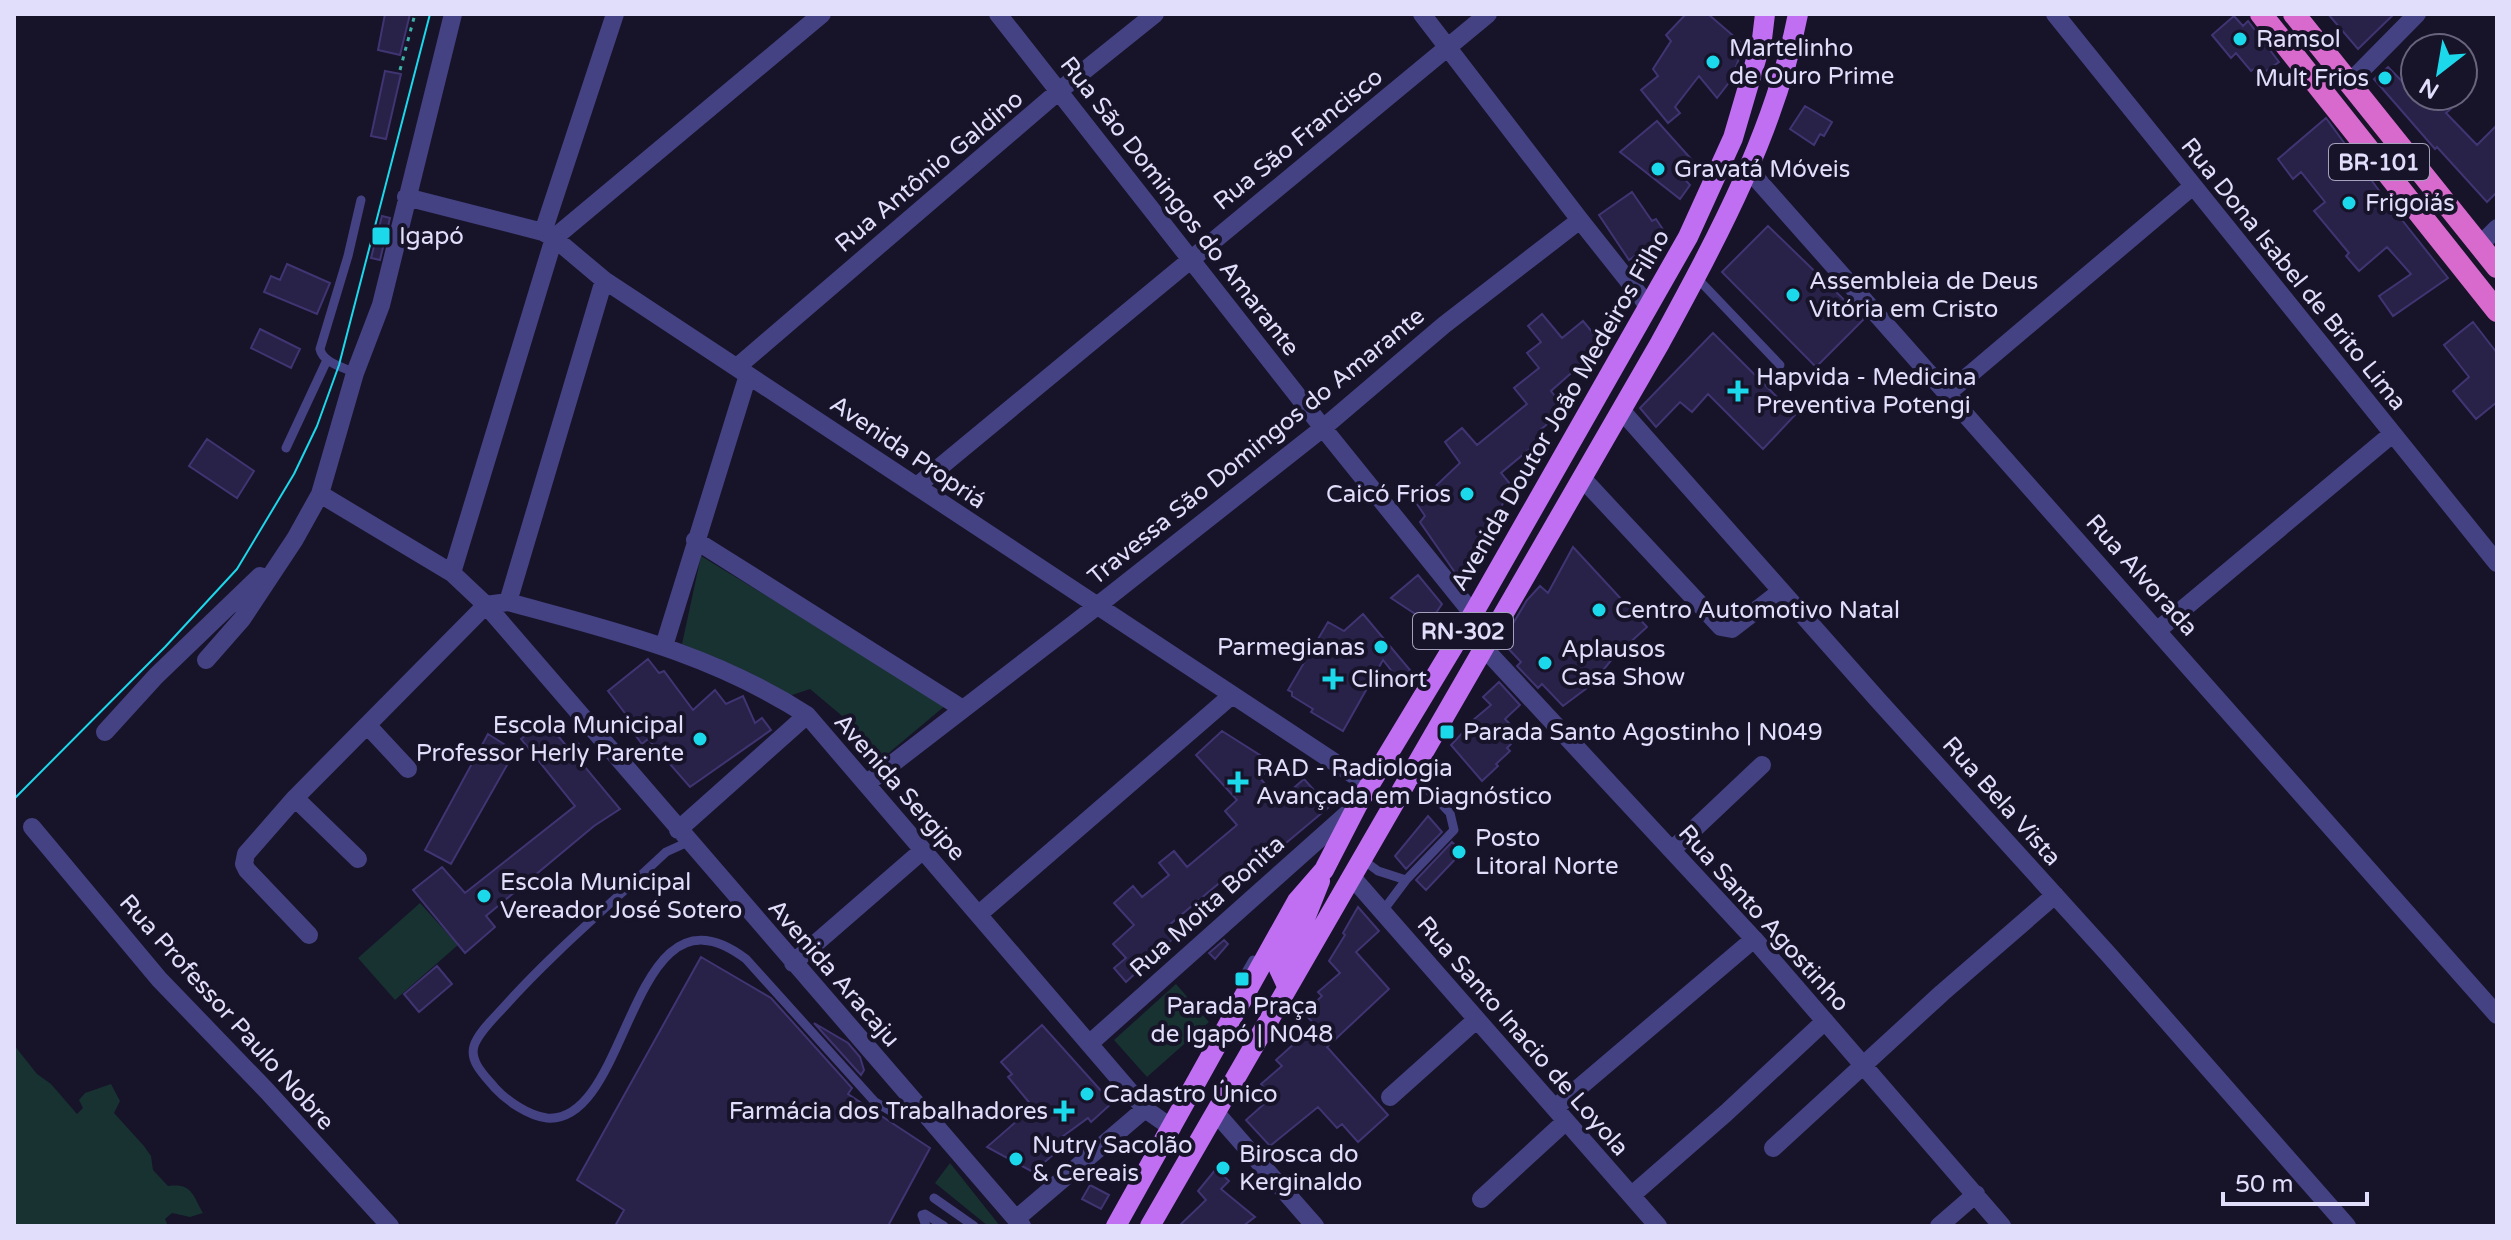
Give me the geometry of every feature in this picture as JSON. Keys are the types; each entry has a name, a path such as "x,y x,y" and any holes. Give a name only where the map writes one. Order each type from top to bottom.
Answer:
{"highway":[{"name":"BR-101","path":"2261,14 2497,311"},
{"name":"BR-101","path":"2294,14 2497,267"}],"main road":[{"name":"Avenida Doutor João Medeiros Filho","path":"1116,1226 1297,901 1324,870 1358,804 1473,614 1688,237 1733,138 1762,39 1765,14"},
{"name":"Avenida Doutor João Medeiros Filho","path":"1150,1226 1696,277 1748,169 1781,84 1798,14"},
{"path":"1287,986 1279,969 1280,962 1306,916 1324,870"},
{"path":"1216,1113 1224,1073 1252,1021 1251,1009 1243,995"}],"street":[{"path":"206,660 242,619 295,539 320,494 355,373 381,305 453,14"},
{"path":"452,573 615,14"},
{"path":"549,235 822,14"},
{"name":"Rua São Domingos do Amarante","path":"998,14 1473,614"},
{"name":"Rua Antônio Galdino","path":"742,371 1059,91 1155,14"},
{"path":"1422,14 1649,307"},
{"name":"Rua São Francisco","path":"917,486 1488,14"},
{"name":"Rua Dona Isabel de Brito Lima","path":"2055,14 2497,563"},
{"path":"2350,82 2417,14"},
{"name":"Rua Alvorada","path":"1748,169 2497,1015"},
{"path":"1948,393 2193,186"},
{"name":"Avenida Propriá","path":"406,197 549,235 604,280 1369,785"},
{"name":"Travessa São Domingos do Amarante","path":"866,784 1323,428 1444,325 1580,220"},
{"path":"2480,245 2497,228"},
{"path":"309,935 244,864 246,854 295,798 486,605 508,602 604,280"},
{"path":"664,646 742,371"},
{"name":"Rua Bela Vista","path":"1621,410 2347,1226"},
{"path":"2158,630 2391,435"},
{"path":"1582,478 1721,627 1732,629 1781,591"},
{"name":"Avenida Aracaju","path":"320,494 452,573 486,605 1019,1222"},
{"path":"105,732 156,676 295,539"},
{"path":"695,540 963,709"},
{"name":"Avenida Sergipe","path":"508,602 664,646 750,682 807,715 1145,1109 1172,1128"},
{"name":"Rua Santo Agostinho","path":"1484,648 1754,939 2002,1226"},
{"path":"979,914 1231,696"},
{"path":"683,836 807,715"},
{"path":"368,726 408,769"},
{"path":"1672,850 1762,765"},
{"path":"295,798 358,859"},
{"name":"Rua Moita Bonita","path":"1089,1044 1358,804"},
{"name":"Rua Professor Paulo Nobre","path":"32,827 159,979 390,1226"},
{"path":"793,963 922,851"},
{"name":"Rua Santo Inacio de Loyola","path":"1357,868 1382,912 1656,1226"},
{"path":"1773,1148 1865,1067 1942,993 2055,895"},
{"path":"1481,1199 1560,1115 1754,939"},
{"path":"1390,1097 1476,1020"},
{"path":"1632,1195 1825,1021"},
{"path":"1019,1222 1145,1109"},
{"path":"1216,1113 1315,1226"},
{"path":"1939,1226 1976,1194"}],"lane":[{"path":"355,373 327,360 320,349 361,200"},
{"path":"1696,277 1780,365"},
{"path":"286,448 327,360"},
{"path":"1382,912 1406,880 1454,830 1450,813 1412,773"},
{"path":"683,836 531,977 477,1039 473,1056 491,1083 504,1097 546,1118 565,1116 585,1102 617,1047 652,972 683,945 696,939 727,944 746,959 875,1102 901,1117 923,1109"},
{"path":"1357,868 1406,880"},
{"path":"934,1198 974,1226"},
{"path":"926,1226 922,1220 923,1214 944,1226"}],"path":[{"path":"400,70 415,14"}],"green space":[{"path":"701,556 946,705 872,767 852,744 841,715 810,689 789,696 682,644"},
{"path":"420,903 458,945 395,1000 358,958"},
{"path":"1176,984 1209,1022 1147,1077 1114,1040"},
{"path":"14,1045 37,1074 51,1084 77,1114 83,1108 79,1100 85,1093 111,1084 120,1101 114,1113 151,1156 153,1170 168,1186 187,1188 203,1213 190,1217 172,1213 165,1219 168,1226 14,1226"},
{"path":"950,1163 1000,1226 988,1226 935,1183"}],"building":[{"path":"385,14 410,14 400,55 378,50"},
{"name":"Martelinho de Ouro Prime","path":"1686,14 1708,14 1744,45 1731,80 1717,98 1699,76 1675,107 1680,113 1668,123 1641,90 1658,76 1653,69 1671,41 1666,35"},
{"path":"2328,14 2394,14 2358,49"},
{"path":"2234,16 2243,26 2248,21 2279,62 2263,73 2258,66 2251,71 2236,53 2231,58 2212,35"},
{"path":"2388,67 2399,78 2399,108 2374,79"},
{"path":"385,71 401,74 386,139 371,136"},
{"path":"1805,106 1832,122 1814,145 1790,129"},
{"path":"2403,112 2447,112 2477,145 2497,125 2497,192 2487,202 2437,147 2435,149"},
{"path":"2326,118 2448,278 2393,316 2379,296 2411,274 2387,247 2359,271 2346,256 2349,253 2314,211 2325,202 2301,172 2293,179 2278,159"},
{"name":"Gravatá Móveis","path":"1657,121 1692,160 1678,172 1690,185 1680,199 1620,152"},
{"path":"1632,192 1652,221 1656,219 1666,234 1629,260 1599,215"},
{"path":"382,216 390,218 380,260 371,258"},
{"name":"Assembleia de Deus Vitória em Cristo","path":"1768,226 1864,319 1816,367 1722,272"},
{"path":"287,264 330,283 317,314 264,292 271,276 280,280"},
{"path":"1542,314 1562,338 1583,321 1603,345 1551,391 1561,404 1552,411 1557,416 1539,431 1548,442 1535,453 1531,448 1501,473 1511,485 1472,573 1456,574 1420,522 1425,516 1417,504 1460,463 1445,442 1462,428 1477,445 1527,404 1514,388 1539,368 1527,353 1541,342 1528,326"},
{"path":"2473,322 2497,353 2497,402 2476,419 2453,391 2469,377 2444,345"},
{"path":"260,329 300,349 291,368 251,348"},
{"name":"Hapvida - Medicina Preventiva Potengi","path":"1713,333 1795,415 1763,449 1708,394 1692,412 1680,402 1656,427 1640,408"},
{"path":"207,439 254,471 237,498 189,466"},
{"path":"1573,547 1647,627 1613,658 1591,685 1563,706 1542,684 1538,688 1517,666 1521,662 1502,642 1527,600 1540,586 1548,593"},
{"path":"1418,575 1442,604 1429,623 1391,598"},
{"name":"Clinort","path":"1363,614 1410,670 1401,683 1383,660 1343,731 1311,712 1313,709 1288,690 1328,622 1344,631"},
{"path":"648,659 659,673 664,671 693,710 715,690 726,704 743,696 755,723 762,718 771,730 690,787 648,739 642,744 627,724 631,721 608,691"},
{"path":"1499,682 1520,705 1505,719 1520,735 1507,748 1510,751 1496,764 1498,766 1482,781 1451,745 1466,726 1491,705 1483,697"},
{"path":"545,720 568,748 576,741 587,754 580,761 620,809 594,826 486,916 495,927 465,953 413,890 442,867 465,893 575,806 521,739"},
{"path":"1222,731 1274,764 1260,778 1279,801 1304,779 1329,807 1231,889 1223,880 1168,926 1176,936 1126,982 1114,968 1126,958 1113,944 1134,925 1114,903 1133,886 1142,897 1169,875 1159,863 1174,851 1187,867 1237,825 1225,811 1237,800 1196,755"},
{"path":"488,734 515,751 451,864 425,850"},
{"path":"1428,816 1442,832 1406,869 1395,856"},
{"path":"1452,842 1462,852 1426,890 1416,880"},
{"path":"1358,907 1379,931 1356,952 1389,989 1327,1047 1388,1115 1358,1142 1342,1124 1337,1128 1318,1107 1270,1146 1246,1120 1272,1097 1261,1084 1282,1066 1276,1060 1315,1025 1304,1013 1322,996 1318,992 1340,973 1329,961"},
{"path":"1224,940 1228,944 1215,959 1209,953"},
{"path":"701,957 771,998 852,1088 848,1094 930,1148 888,1226 615,1226 624,1210 577,1180"},
{"path":"437,966 452,984 419,1012 404,994"},
{"path":"814,1023 848,1043 860,1057 864,1070 861,1075"},
{"path":"1042,1025 1112,1103 1091,1122 1088,1118 1062,1137 1067,1143 1033,1172 987,1147 1033,1107 1008,1077 1012,1074 1001,1062"},
{"path":"1216,1169 1229,1181 1221,1189 1255,1217 1243,1226 1179,1226 1206,1200 1198,1191"},
{"path":"1090,1185 1109,1195 1101,1209 1082,1199"}],"tram line":[{"path":"14,799 165,647 237,569 294,474 317,426 339,365 430,14"}],"place":[{"name":"Ramsol","path":"2240,39"},
{"name":"Martelinho de Ouro Prime","path":"1713,62"},
{"name":"Mult Frios","path":"2385,78"},
{"name":"Gravatá Móveis","path":"1658,169"},
{"name":"Frigoiás","path":"2349,203"},
{"name":"Igapó","path":"381,236"},
{"name":"Assembleia de Deus Vitória em Cristo","path":"1793,295"},
{"name":"Hapvida - Medicina Preventiva Potengi","path":"1738,391"},
{"name":"Caicó Frios","path":"1467,494"},
{"name":"Centro Automotivo Natal","path":"1599,610"},
{"name":"Parmegianas","path":"1381,647"},
{"name":"Aplausos Casa Show","path":"1545,663"},
{"name":"Clinort","path":"1333,679"},
{"name":"Parada Santo Agostinho | N049","path":"1447,732"},
{"name":"Escola Municipal Professor Herly Parente","path":"700,739"},
{"name":"RAD - Radiologia Avançada em Diagnóstico","path":"1238,782"},
{"name":"Posto Litoral Norte","path":"1459,852"},
{"name":"Escola Municipal Vereador José Sotero","path":"484,896"},
{"name":"Parada Praça de Igapó | N048","path":"1242,979"},
{"name":"Cadastro Único","path":"1087,1094"},
{"name":"Farmácia dos Trabalhadores","path":"1064,1111"},
{"name":"Nutry Sacolão & Cereais","path":"1016,1159"},
{"name":"Birosca do Kerginaldo","path":"1223,1168"}]}
